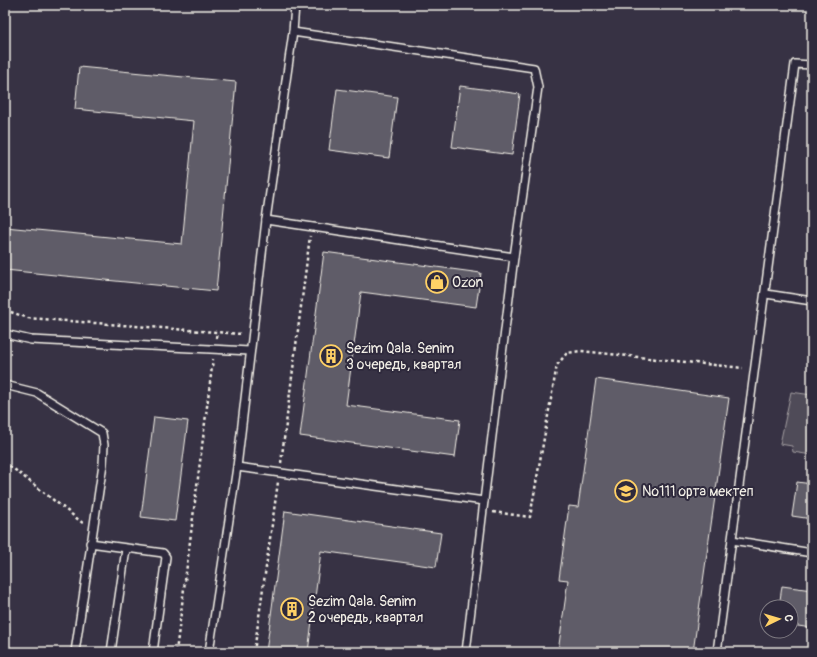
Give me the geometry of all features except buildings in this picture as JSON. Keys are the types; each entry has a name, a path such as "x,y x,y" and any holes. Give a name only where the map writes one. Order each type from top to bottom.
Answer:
{"lane":[{"path":"209,652 237,468 266,220 293,32 295,5"},
{"path":"293,32 534,68 538,87 514,257 482,510 466,652"},
{"path":"717,652 766,294 795,64 812,65"},
{"path":"266,220 514,257"},
{"path":"766,294 812,300"},
{"path":"5,334 31,340 250,351"},
{"path":"5,385 37,393 102,433 104,445 103,464 90,543 75,652"},
{"path":"237,468 484,501"},
{"path":"732,540 812,553"},
{"path":"90,543 163,553 166,557 153,652"},
{"path":"111,652 126,549"}],"path":[{"path":"254,652 280,473 311,227"},
{"path":"5,310 28,318 252,335"},
{"path":"176,652 217,332"},
{"path":"482,510 530,517 557,364 566,353 581,352 756,369"},
{"path":"5,462 92,531"}],"shaded area":[{"path":"791,392 812,395 812,455 793,452 792,446 780,444"}],"place":[{"name":"Ozon","path":"437,282"},
{"name":"Sezim Qala. Senim 3 очередь, квартал","path":"331,356"},
{"name":"№111 орта мектеп","path":"626,491"},
{"name":"Sezim Qala. Senim 2 очередь, квартал","path":"292,609"}]}
